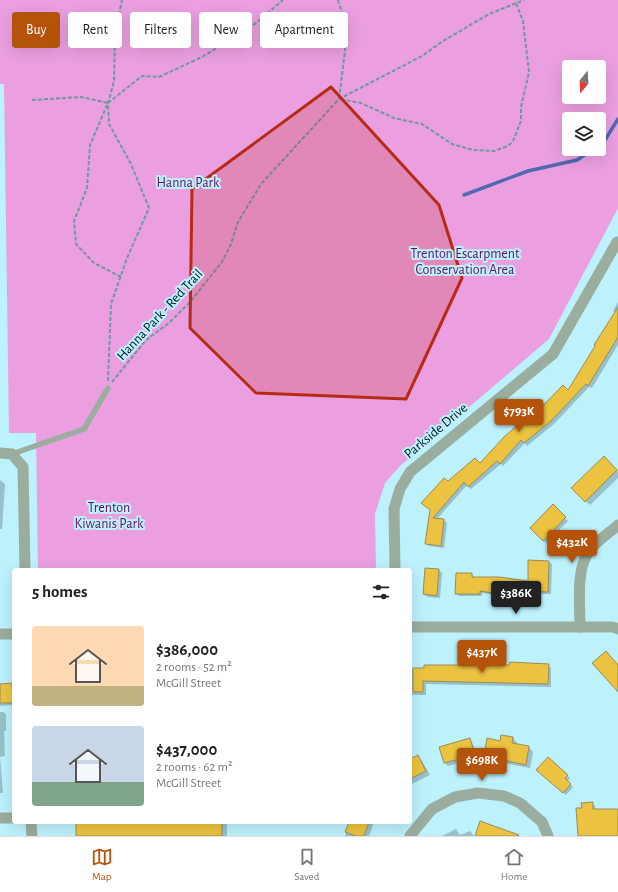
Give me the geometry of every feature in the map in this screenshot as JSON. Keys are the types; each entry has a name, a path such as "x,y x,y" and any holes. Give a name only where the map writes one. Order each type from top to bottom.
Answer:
{"street":[{"name":"Parkside Drive","path":"395,568 394,509 400,489 410,472 553,354 617,242"},
{"path":"0,453 12,454 23,467 25,568"},
{"path":"580,627 580,584 584,560 589,551 618,525"},
{"path":"412,627 613,627 618,629"},
{"path":"0,634 12,634"},
{"path":"410,836 432,809 455,797 478,794 504,796 520,802 542,822 548,836"},
{"path":"0,818 12,818"},
{"path":"31,824 32,836"}],"lane":[{"path":"12,454 84,430 108,388"}],"path":[{"name":"Hanna Park - Red Trail","path":"108,388 111,304 149,208 131,164 109,124 108,103 114,81 115,34 122,0"},
{"path":"121,277 94,263 76,244 74,221 87,188 90,145 108,103 142,76 159,77 202,57 250,28 283,0"},
{"path":"338,0 344,20 345,51 339,99 361,103 394,118 422,124 452,144 473,150 494,151 508,146 513,141 521,121 521,107 529,72 523,21 516,3"},
{"name":"Hanna Park - Red Trail","path":"108,388 146,340 174,318 190,302 222,262 231,244 238,222 261,184 339,99 422,56 443,41 489,14 524,0"},
{"path":"32,100 81,97 108,103"}],"highlighted area":[{"path":"331,87 439,205 462,278 406,399 256,393 190,328 192,189"}],"green space":[{"name":"Hanna Park","path":"0,0 618,0 618,208 549,339 400,466 385,483 375,514 376,568 38,568 36,433 9,433 4,84 0,84"}],"building":[{"path":"618,307 618,337 588,386 586,384 552,420 524,443 521,440 500,464 497,461 468,487 464,482 433,518 444,519 441,546 425,544 430,510 421,503 444,478 448,481 475,458 480,463 505,436 533,412 535,414 563,385 568,390"},
{"path":"604,456 617,470 585,502 571,488"},
{"path":"553,504 566,517 543,541 530,528"},
{"path":"528,560 549,561 548,592 517,591 517,597 480,591 480,594 455,594 456,573 472,573 472,577 499,577 528,581"},
{"path":"425,568 439,569 437,596 423,594"},
{"path":"606,651 618,665 618,692 592,663"},
{"path":"510,662 549,664 548,684 423,681 423,692 413,692 413,668 424,668 424,665 509,665"},
{"path":"12,683 12,703 0,703 0,684"},
{"path":"501,735 513,737 512,743 529,746 526,765 484,756 487,738 500,741"},
{"path":"470,738 475,755 444,763 439,747"},
{"path":"418,755 426,771 412,778 412,758"},
{"path":"548,757 568,775 565,778 571,784 563,793 536,770"},
{"path":"593,802 593,809 618,809 618,836 578,836 576,808 582,808 581,803"},
{"path":"480,821 519,835 475,836"},
{"path":"76,824 222,824 222,836 76,836"},
{"path":"348,824 368,824 364,836 356,836 345,832"}],"waterway":[{"path":"606,138 618,119"},
{"path":"464,195 528,171 577,160 583,156"}],"park label":[{"name":"Trenton Escarpment Conservation Area","path":"465,262"},
{"name":"Trenton Kiwanis Park","path":"109,516"}]}
